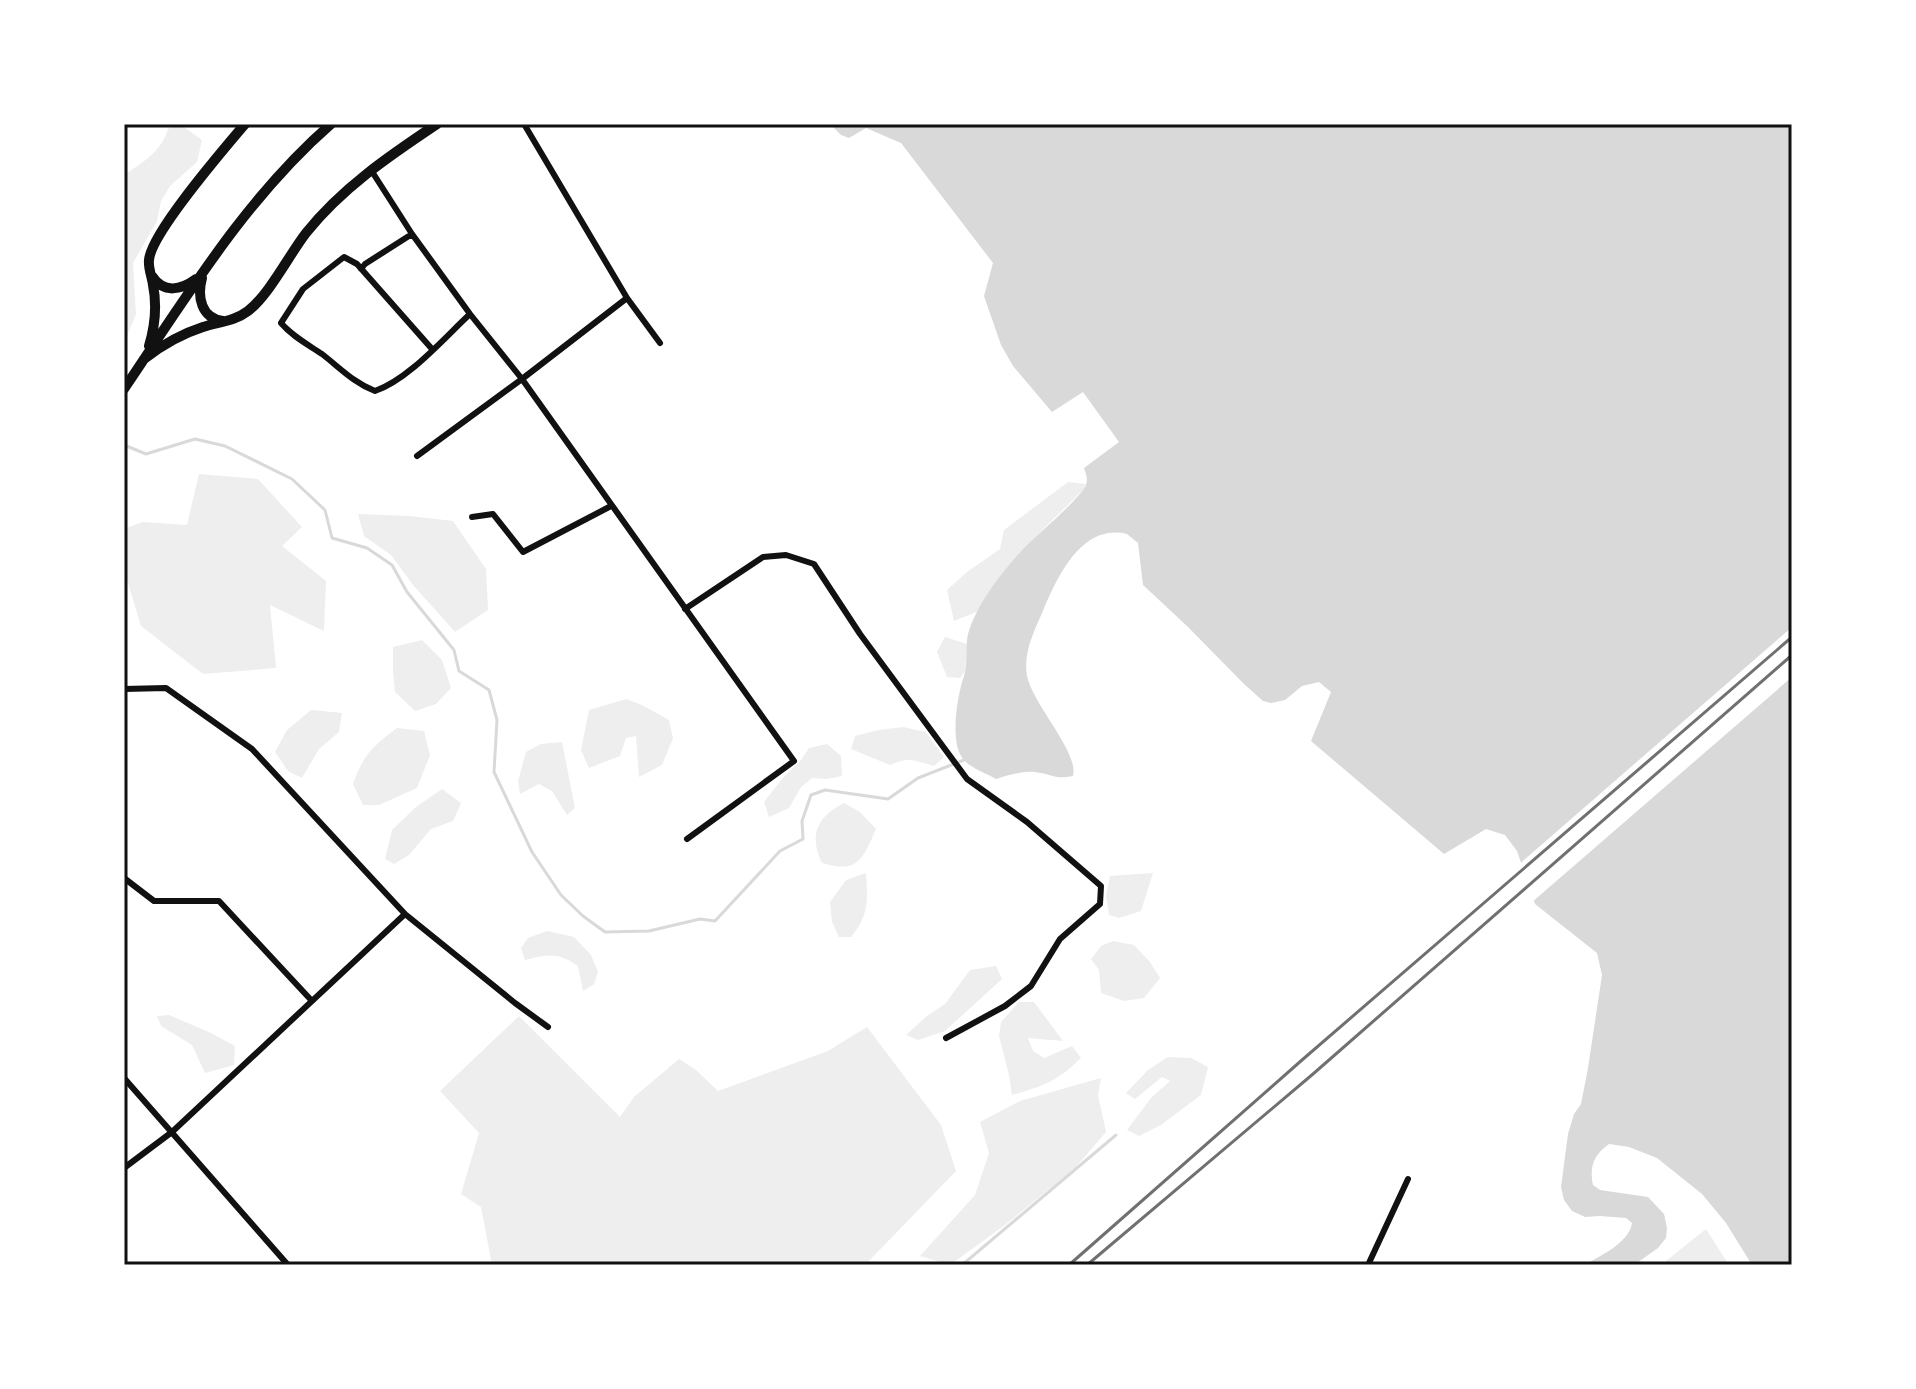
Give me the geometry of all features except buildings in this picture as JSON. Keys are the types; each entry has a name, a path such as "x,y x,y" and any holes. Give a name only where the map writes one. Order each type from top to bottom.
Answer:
{"main road":[{"path":"144,359 155,323 155,297 149,268 151,251 171,218 245,124"},
{"path":"124,389 245,214 294,158 331,124"},
{"path":"144,359 160,346 186,333 233,319 254,306 320,216 371,170 437,124"},
{"path":"149,268 156,282 169,289 185,287 206,269"},
{"path":"206,269 199,290 202,306 206,313 218,320 233,319"}],"street":[{"path":"524,124 627,298 660,343"},
{"path":"371,170 412,234 522,379 794,761 687,839"},
{"path":"361,269 412,234"},
{"path":"432,349 357,264 344,257 303,289 281,323 360,385 375,391 387,387 407,372 432,349 470,314"},
{"path":"417,456 627,298"},
{"path":"472,517 493,514 523,552 611,506"},
{"path":"685,609 763,557 786,555 814,564 860,634 967,779 1027,822 1101,886 1100,904 1060,939 1031,986 1005,1006 946,1038"},
{"path":"124,689 166,688 252,749 405,914 548,1027"},
{"path":"124,878 154,901 219,901 312,1001"},
{"path":"124,1168 172,1132 405,914"},
{"path":"124,1078 288,1265"},
{"path":"1368,1265 1408,1179"}],"shaded area":[{"path":"176,124 202,140 197,162 170,186 161,201 157,221 133,263 136,314 124,343 124,175 150,156 161,144 168,129"},
{"path":"830,124 1792,124 1792,1265 1752,1265 1726,1223 1702,1194 1657,1158 1629,1147 1609,1144 1594,1162 1593,1185 1600,1190 1648,1197 1664,1214 1666,1238 1658,1248 1634,1265 1584,1265 1620,1243 1632,1223 1626,1218 1585,1217 1572,1211 1564,1200 1561,1187 1568,1134 1574,1114 1581,1104 1588,1068 1602,975 1597,953 1535,904 1517,851 1505,835 1486,829 1444,854 1311,741 1331,692 1319,682 1302,686 1285,700 1263,701 1143,585 1138,543 1127,534 1111,533 1096,537 1073,556 1049,598 1028,651 1026,667 1031,688 1063,741 1073,766 1073,776 1030,772 996,779 964,760 957,743 956,720 968,634 978,609 1012,562 1083,490 1087,481 1084,468 1119,442 1083,392 1052,412 1013,366 1001,345 984,296 993,263 901,143 866,128 849,138"},
{"path":"199,474 258,479 302,527 282,546 326,581 324,631 270,605 276,668 203,674 141,626 124,570 124,529 143,522 187,525"},
{"path":"1068,482 1086,484 1007,568 979,611 954,621 947,590 1000,549 1004,530"},
{"path":"358,514 453,521 486,569 488,610 455,632 391,555 364,536"},
{"path":"945,637 967,644 965,671 960,678 947,677 937,652"},
{"path":"422,640 442,660 451,688 436,704 415,711 395,692 393,647"},
{"path":"626,699 669,720 673,738 662,765 639,777 636,736 626,738 620,756 589,768 581,750 589,710"},
{"path":"311,710 342,713 339,732 319,749 302,778 288,771 275,752 287,730"},
{"path":"903,727 926,732 944,757 934,766 907,760 890,765 851,749 855,736"},
{"path":"397,728 424,731 430,755 417,788 379,805 363,805 353,784 357,774 370,752"},
{"path":"562,742 575,808 567,815 552,791 539,784 520,794 518,781 526,752 541,744"},
{"path":"827,744 841,756 842,776 812,778 801,787 789,808 769,817 764,802 782,779 809,748"},
{"path":"442,789 461,803 453,821 431,829 409,855 394,864 385,859 392,830 416,807"},
{"path":"844,803 860,812 876,829 863,856 844,867 822,863 816,835 822,820"},
{"path":"866,873 867,899 861,922 851,937 839,937 832,922 830,902 846,880"},
{"path":"1153,873 1141,911 1119,918 1109,915 1106,896 1110,876"},
{"path":"547,931 574,937 591,955 598,972 594,984 583,991 578,966 565,958 546,956 525,960 521,948 528,938"},
{"path":"1113,941 1134,945 1160,978 1144,998 1124,1001 1101,993 1099,970 1091,959 1101,946"},
{"path":"996,966 1002,979 945,1031 918,1040 906,1035 945,1004 970,970"},
{"path":"1019,1002 1034,1002 1063,1041 1028,1038 1033,1051 1044,1058 1072,1046 1081,1058 1050,1082 1012,1095 999,1036 1001,1022"},
{"path":"169,1015 235,1046 234,1065 205,1073 192,1045 161,1026 157,1016"},
{"path":"519,1016 620,1117 634,1097 679,1059 718,1091 828,1051 867,1027 941,1125 956,1171 865,1265 492,1265 481,1207 461,1194 479,1133 440,1091"},
{"path":"1168,1057 1191,1058 1208,1067 1201,1095 1161,1125 1139,1136 1127,1130 1151,1098 1170,1081 1162,1077 1135,1099 1126,1093 1148,1070"},
{"path":"1101,1078 1098,1095 1106,1132 1076,1167 950,1265 920,1256 975,1195 989,1153 980,1122 1020,1101"},
{"path":"1706,1229 1729,1265 1661,1265"}],"pier":[{"path":"1792,627 1792,677 1531,903 1517,866"}],"waterway":[{"path":"124,445 146,454 195,439 225,446 292,479 325,510 332,538 367,548 392,565 407,592 454,650 459,671 489,690 497,720 494,772 532,852 561,895 605,932 649,931 700,919 715,921 780,851 803,839 802,821 811,795 825,790 888,799 918,778 964,760 966,756"},
{"path":"962,1265 1116,1135"}],"railway":[{"path":"1069,1265 1792,637"},
{"path":"1087,1265 1313,1074 1792,655"}]}
